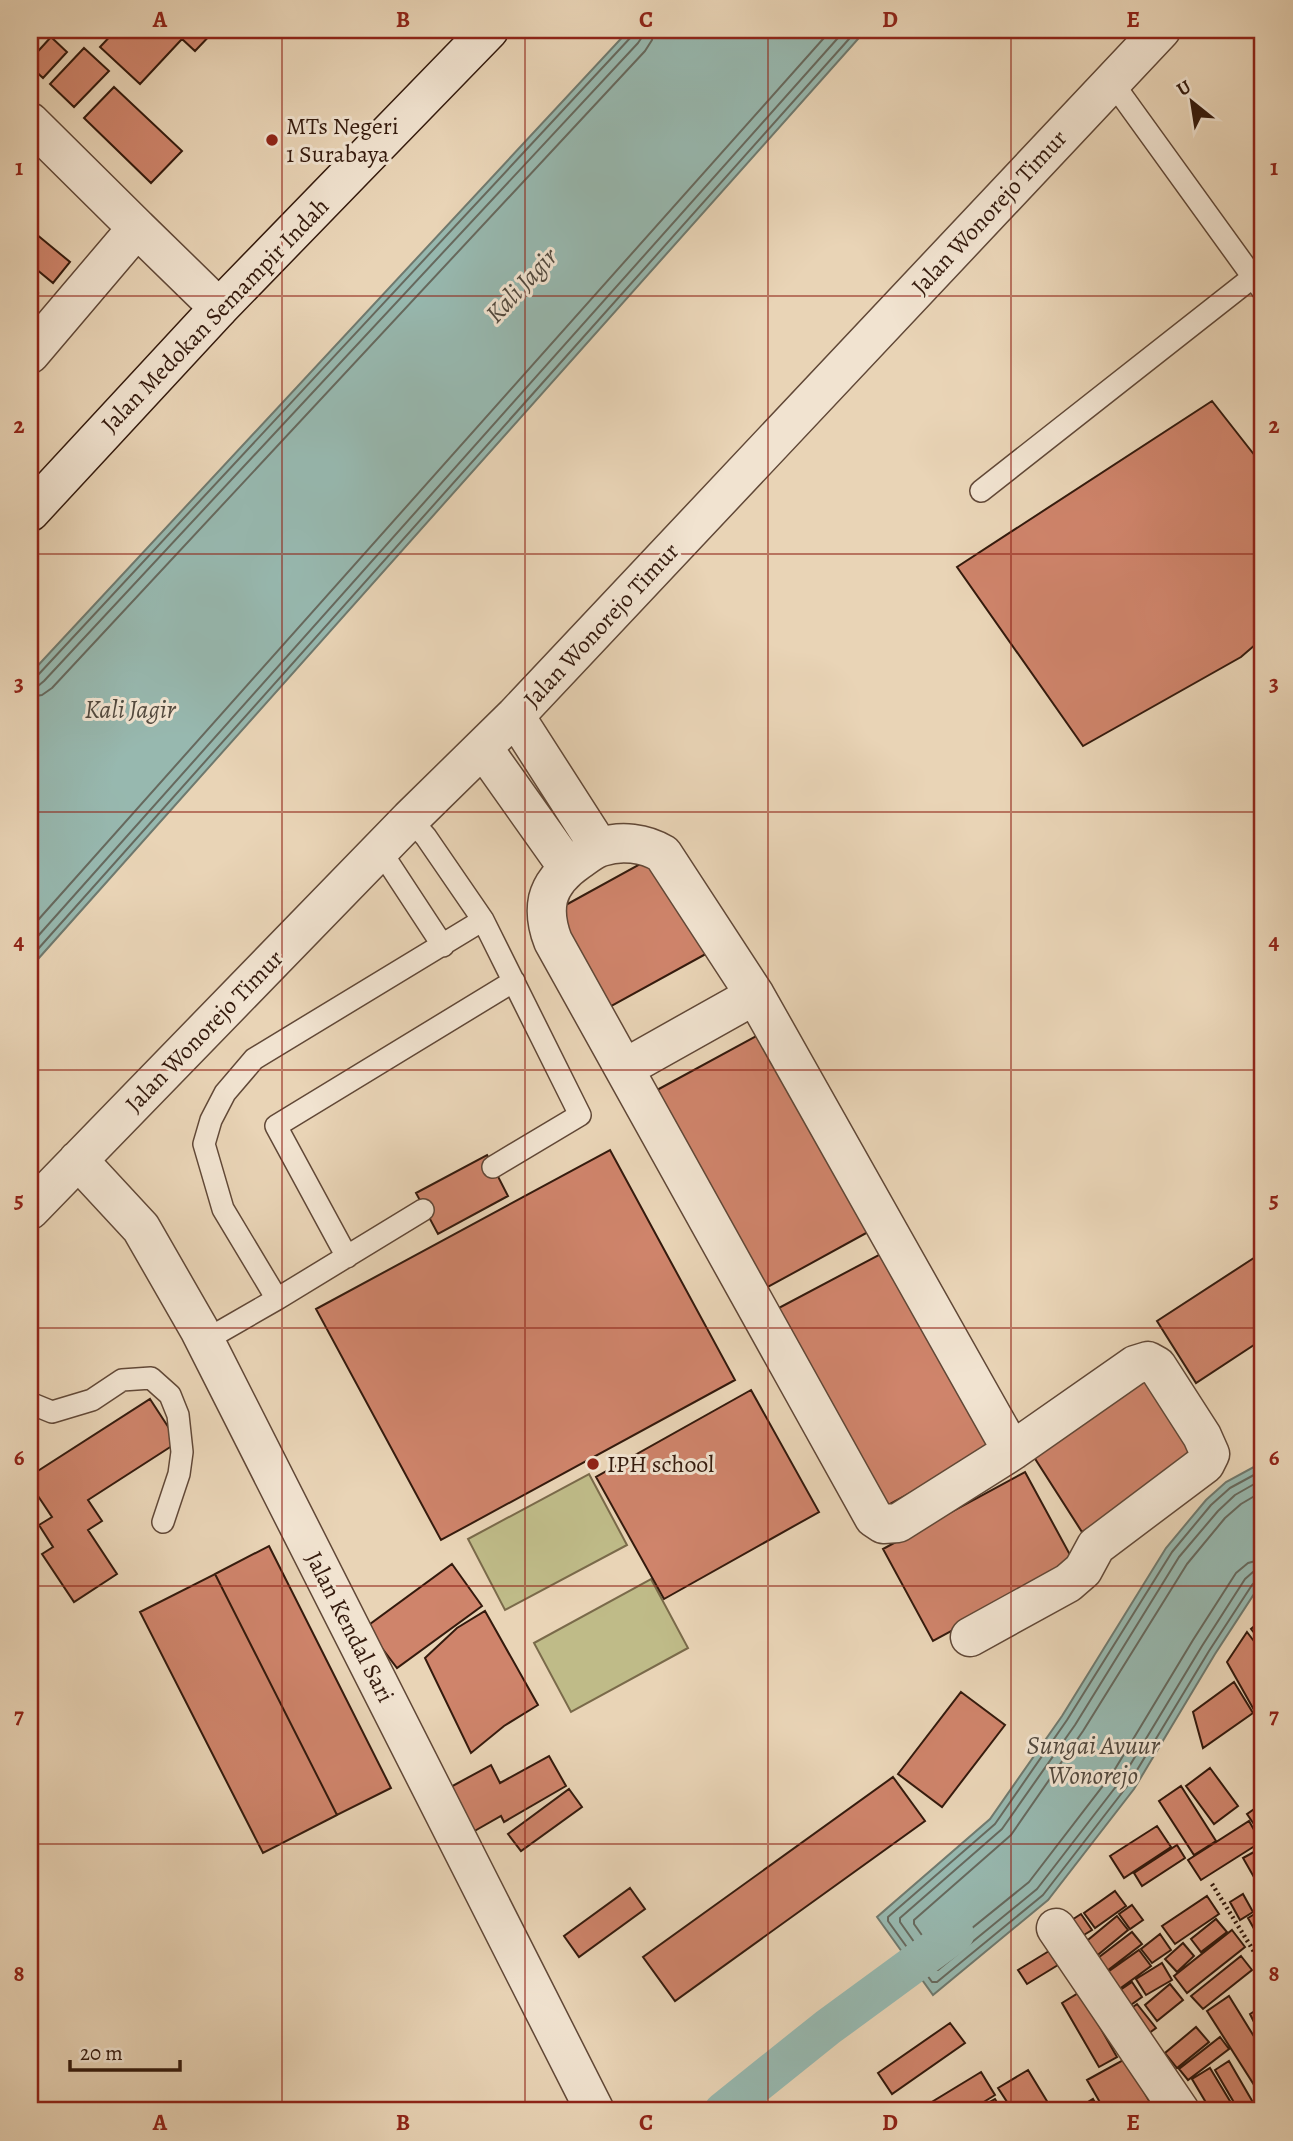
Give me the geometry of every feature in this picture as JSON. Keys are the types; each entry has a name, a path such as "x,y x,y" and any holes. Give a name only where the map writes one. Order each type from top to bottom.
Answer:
{"street":[{"name":"Jalan Wonorejo Timur","path":"30,1210 410,819 515,716 1161,30"},
{"name":"Jalan Medokan Semampir Indah","path":"30,512 476,34"},
{"path":"30,122 219,309"},
{"path":"30,354 137,228"},
{"path":"515,716 583,857"},
{"path":"483,748 583,857"},
{"path":"970,1637 1068,1583 1083,1570 1096,1546 1205,1464 1210,1454 1202,1436 1157,1366 1148,1361 1135,1365 1012,1451 898,1523 883,1524 874,1518 553,941 547,914 553,886 583,857 617,844 643,845 663,854 755,995 1012,1451"},
{"path":"625,1068 755,995"},
{"name":"Jalan Kendal Sari","path":"78,1160 141,1228 204,1340 588,2096"},
{"path":"1056,1928 1180,2111"}],"lane":[{"path":"981,491 1258,284 1112,82"},
{"path":"410,819 426,837 483,920 580,1115 493,1167"},
{"path":"380,850 443,946"},
{"path":"277,1299 223,1209 204,1144 211,1120 225,1093 254,1059 483,920"},
{"path":"347,1257 276,1126 514,982"},
{"path":"204,1340 424,1210"},
{"path":"30,1404 52,1412 92,1400 122,1380 150,1378 170,1395 178,1415 182,1452 179,1474 163,1522"}],"path":[{"path":"1212,1884 1263,1966"}],"shaded area":[{"path":"589,1474 627,1545 505,1610 468,1539"},
{"path":"651,1579 688,1648 571,1712 534,1643"}],"water":[{"name":"Kali Jagir","path":"629,30 866,30 30,968 30,674"},
{"name":"Sungai Avuur Wonorejo","path":"1263,1462 1263,1583 1215,1654 1134,1789 1048,1900 933,1995 877,1917 990,1819 1062,1716 1166,1548 1206,1500 1226,1482"}],"building":[{"path":"116,30 215,30 195,51 182,39 140,84 100,47"},
{"path":"51,37 67,52 43,78 30,66 30,60"},
{"path":"84,48 109,71 74,107 50,84"},
{"path":"114,87 182,151 151,183 84,118"},
{"path":"30,229 70,262 53,283 30,264"},
{"path":"30,285 38,293 30,301"},
{"path":"1212,401 1263,466 1263,638 1241,657 1083,746 957,567"},
{"path":"660,853 713,950 606,1009 553,912"},
{"path":"771,1028 879,1226 766,1288 657,1090"},
{"path":"610,1150 735,1380 441,1540 316,1309"},
{"path":"487,1155 508,1196 438,1234 416,1193"},
{"path":"892,1248 998,1445 881,1509 775,1310"},
{"path":"1263,1252 1263,1339 1196,1383 1157,1321"},
{"path":"1147,1365 1205,1454 1082,1532 1025,1443"},
{"path":"751,1390 819,1512 664,1599 596,1477"},
{"path":"150,1399 178,1442 88,1500 102,1521 88,1530 117,1574 74,1602 42,1554 53,1547 39,1525 52,1517 30,1484 30,1476"},
{"path":"1025,1472 1075,1564 933,1641 883,1549"},
{"path":"269,1546 391,1788 337,1815 215,1574"},
{"path":"452,1564 482,1606 397,1668 366,1627"},
{"path":"215,1574 337,1815 263,1853 140,1612"},
{"path":"485,1611 538,1705 504,1726 471,1753 425,1658 457,1628"},
{"path":"1263,1619 1263,1644 1251,1629"},
{"path":"1247,1632 1263,1653 1263,1726 1227,1662"},
{"path":"1234,1682 1253,1713 1203,1748 1193,1712"},
{"path":"961,1692 1005,1725 942,1807 898,1774"},
{"path":"549,1756 566,1786 504,1822 501,1816 471,1833 447,1789 491,1765 500,1783"},
{"path":"1210,1768 1238,1806 1214,1824 1186,1786"},
{"path":"893,1777 925,1821 675,2001 643,1957"},
{"path":"1181,1786 1216,1841 1194,1855 1159,1801"},
{"path":"569,1789 582,1807 521,1851 508,1834"},
{"path":"1263,1803 1263,1835 1262,1836 1247,1814"},
{"path":"1249,1821 1261,1842 1201,1880 1188,1860"},
{"path":"1157,1826 1171,1847 1124,1878 1110,1856"},
{"path":"1177,1845 1185,1858 1142,1886 1134,1873"},
{"path":"1263,1847 1263,1893 1243,1858"},
{"path":"630,1888 645,1909 579,1957 564,1936"},
{"path":"1115,1891 1126,1906 1095,1928 1084,1913"},
{"path":"1243,1894 1253,1912 1240,1920 1230,1902"},
{"path":"1207,1896 1219,1914 1175,1944 1162,1926"},
{"path":"1132,1905 1143,1920 1130,1929 1119,1914"},
{"path":"1263,1909 1263,1945 1248,1918"},
{"path":"1081,1914 1092,1930 1074,1941 1064,1925"},
{"path":"1117,1916 1128,1930 1088,1963 1077,1949"},
{"path":"1216,1919 1227,1932 1201,1952 1191,1939"},
{"path":"1232,1930 1245,1947 1187,1993 1174,1976"},
{"path":"1132,1932 1142,1944 1103,1974 1094,1961"},
{"path":"1160,1934 1171,1950 1152,1963 1141,1949"},
{"path":"1183,1943 1194,1956 1177,1972 1165,1959"},
{"path":"1139,1950 1151,1966 1107,1998 1095,1981"},
{"path":"1049,1951 1058,1965 1027,1984 1018,1970"},
{"path":"1241,1956 1252,1970 1203,2009 1191,1996"},
{"path":"1162,1963 1172,1980 1146,1995 1136,1979"},
{"path":"1132,1982 1142,1997 1118,2014 1107,1999"},
{"path":"1170,1984 1183,2000 1157,2021 1145,2005"},
{"path":"1080,1992 1117,2057 1099,2067 1062,2003"},
{"path":"1229,1996 1263,2051 1263,2099 1207,2011"},
{"path":"1137,2004 1156,2028 1137,2042 1119,2017"},
{"path":"1263,2006 1263,2022 1256,2026 1250,2014"},
{"path":"950,2023 965,2043 892,2094 878,2073"},
{"path":"1196,2027 1209,2042 1177,2068 1165,2053"},
{"path":"1220,2037 1229,2049 1188,2080 1179,2069"},
{"path":"1125,2059 1155,2111 1105,2111 1087,2080"},
{"path":"1229,2061 1258,2111 1239,2111 1215,2070"},
{"path":"1210,2068 1236,2111 1211,2111 1192,2079"},
{"path":"1028,2070 1053,2111 1013,2111 998,2088"},
{"path":"981,2072 995,2095 969,2111 917,2111"},
{"path":"995,2099 1002,2111 973,2111"},
{"path":"1093,2099 1100,2111 1073,2111"}],"waterway":[{"name":"Sungai Avuur Wonorejo","path":"723,2111 828,2027 955,1934"}],"place":[{"name":"MTs Negeri 1 Surabaya","path":"272,140"},
{"name":"IPH school","path":"593,1464"}]}
